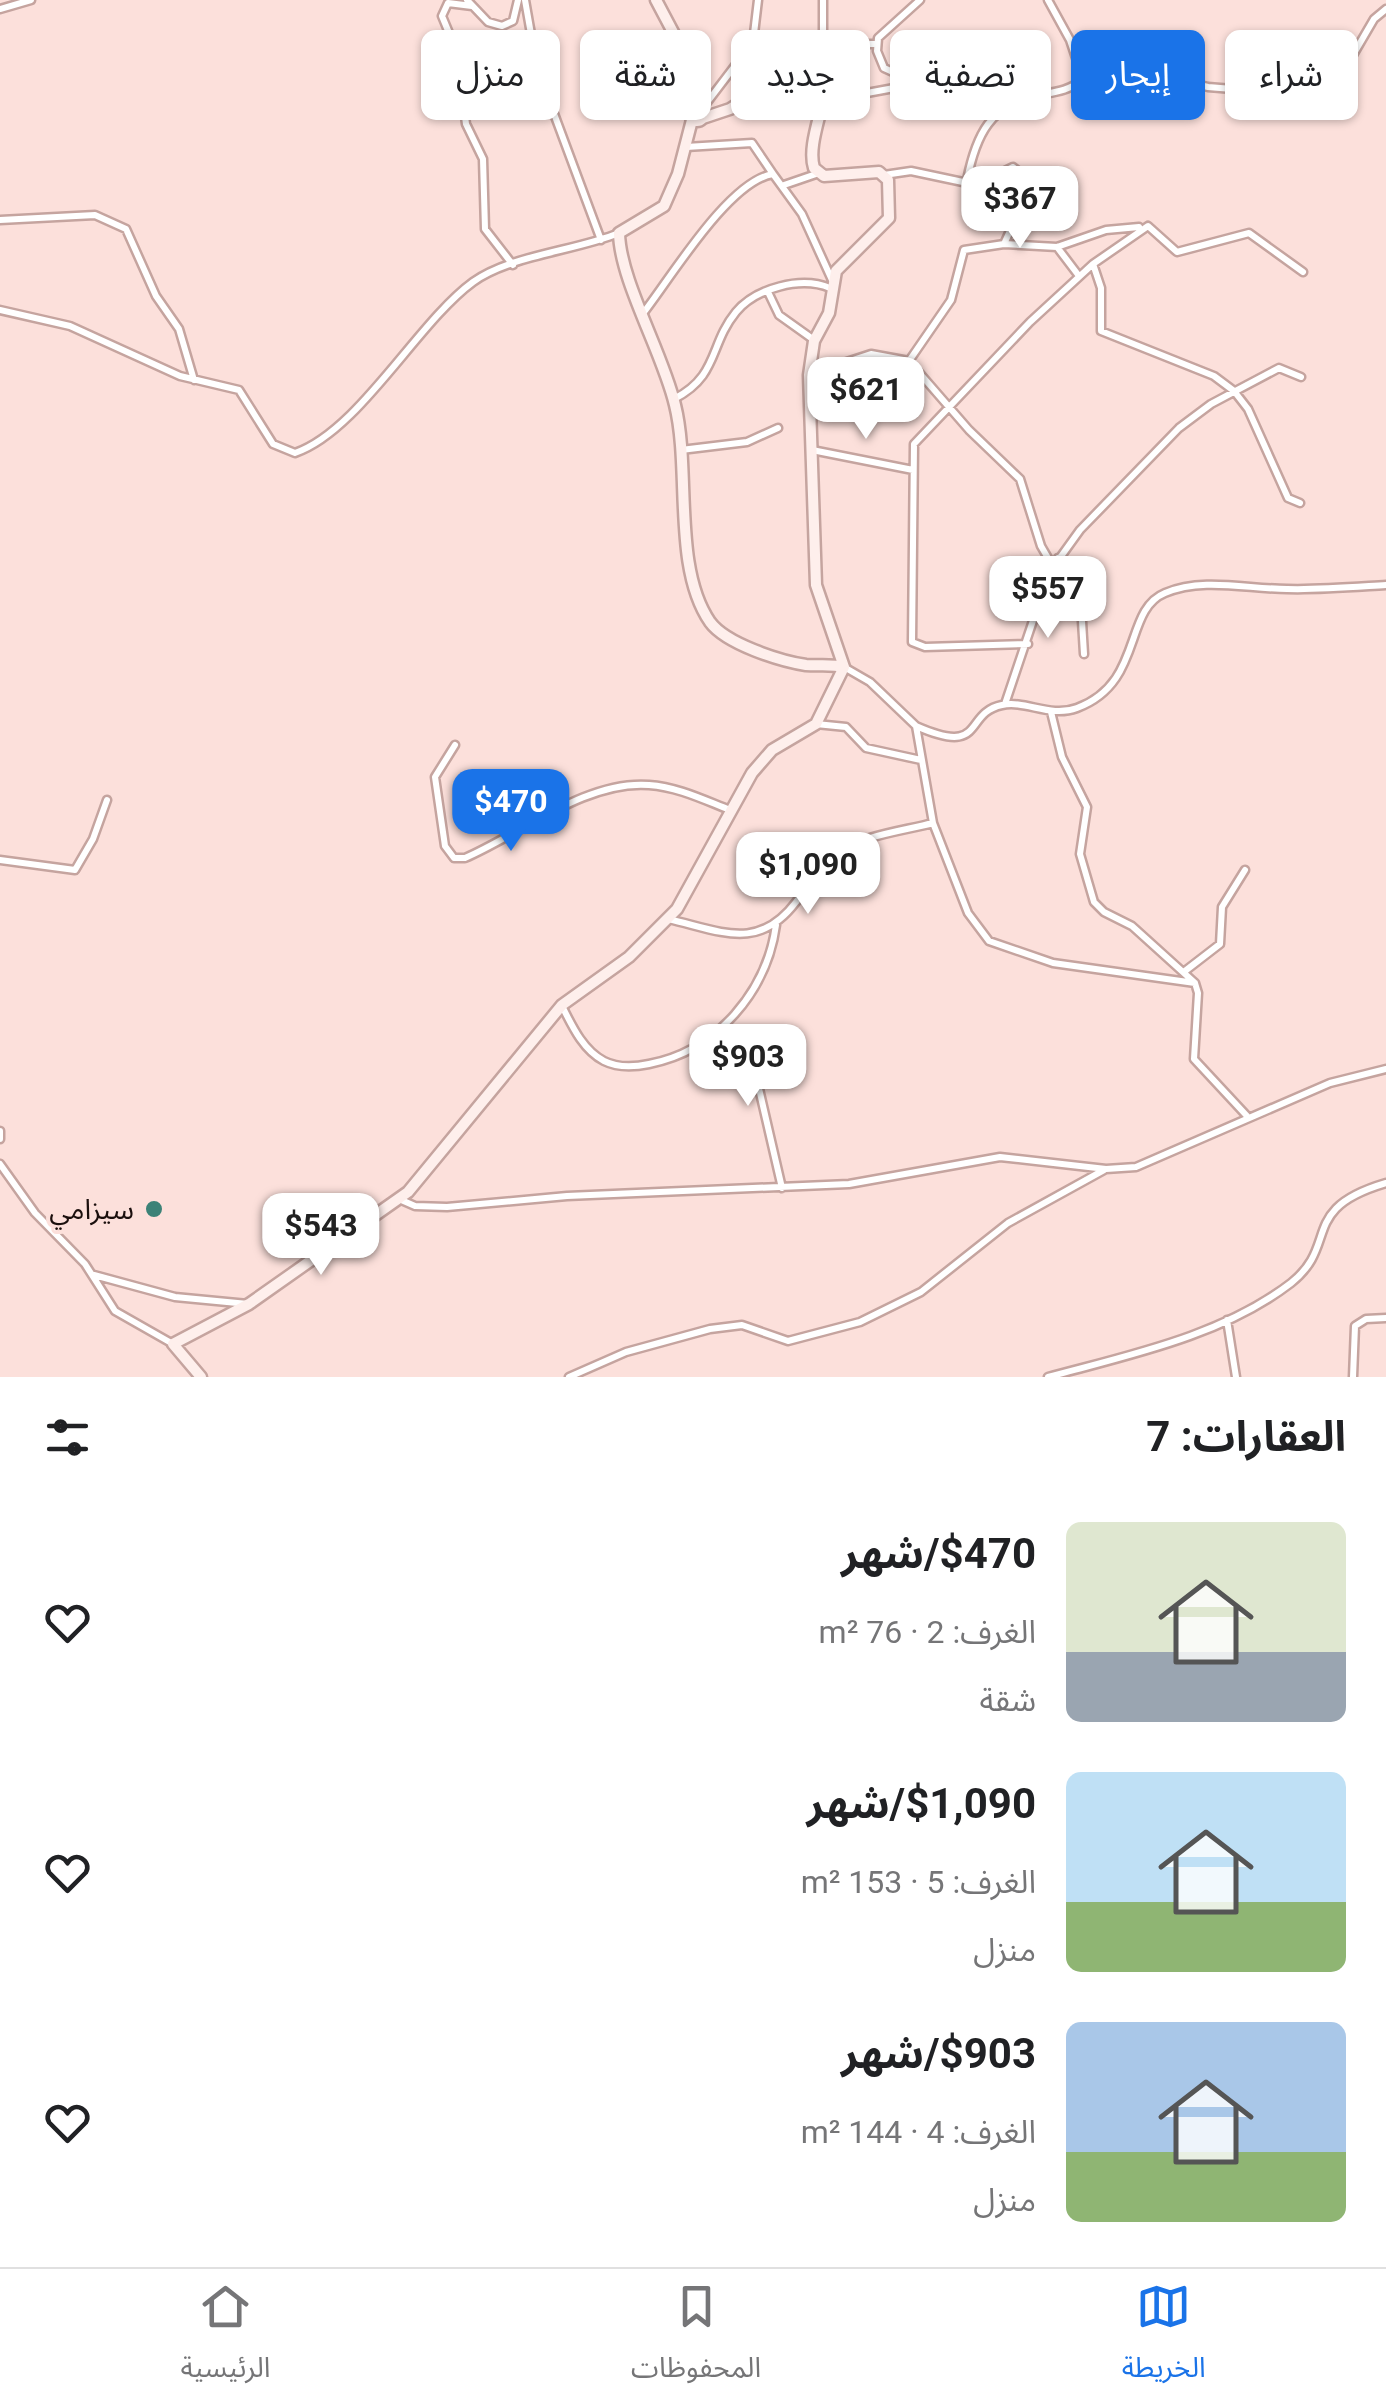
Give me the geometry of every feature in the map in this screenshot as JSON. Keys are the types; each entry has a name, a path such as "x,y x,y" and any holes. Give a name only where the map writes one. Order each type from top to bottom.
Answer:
{"street":[{"path":"0,9 31,0"},
{"path":"513,264 486,230 483,159 466,124 456,50 442,16 448,3 470,3 488,22 505,26 512,21 522,0"},
{"path":"522,0 537,68 601,240"},
{"path":"656,0 669,30"},
{"path":"711,95 753,42 758,0"},
{"path":"822,0 823,30"},
{"path":"870,44 876,44 920,0"},
{"path":"1048,0 1071,43"},
{"path":"1205,86 1268,92 1304,112 1356,58 1368,28 1386,9"},
{"path":"876,44 884,68 890,71"},
{"path":"967,180 975,144 987,120 1016,102 1071,86"},
{"path":"0,310 70,326 194,380 242,392 278,450 302,451 369,394 464,289 483,276 601,240 664,206 695,120"},
{"path":"817,120 811,142 812,162 819,174"},
{"path":"686,147 752,143 784,185 831,284"},
{"path":"784,185 819,174 884,175 911,171 983,184 1008,167 1026,175 1024,198 1004,244"},
{"path":"644,312 740,190 773,174"},
{"path":"173,1344 250,1304 399,1199 562,1005 614,969 668,919 694,882 730,810 765,756 816,724 844,668 816,585 809,375 814,341 829,313 831,284 844,259 889,218 890,188 884,175"},
{"path":"0,220 94,215 126,229 149,284 179,330 194,380"},
{"path":"909,361 950,300 964,250 1004,244 1057,247 1106,230 1143,227 1154,228 1178,252 1248,232 1303,272"},
{"path":"1028,644 925,648 912,642 916,438 950,410 1078,276 1143,227"},
{"path":"620,232 628,275 674,399 682,450 690,563 712,624 738,641 786,659 844,668 870,682 916,726 943,736 961,736 976,728 990,710 1005,704 1050,712 1080,707 1116,681 1126,666 1148,606 1164,593 1200,585 1292,590 1386,585"},
{"path":"1057,247 1078,276"},
{"path":"1093,264 1100,282 1099,325 1104,334 1205,372 1234,391 1248,410 1288,498 1300,503"},
{"path":"674,399 703,379 738,310 768,292 802,282 831,284"},
{"path":"768,292 779,315 814,341"},
{"path":"809,375 864,355 884,354 909,361 950,410 1020,479 1031,504 1041,546 1081,604 1084,654"},
{"path":"1005,704 1055,562 1162,443 1234,391 1278,368 1301,377"},
{"path":"682,450 747,442 778,428"},
{"path":"812,450 913,470"},
{"path":"1050,712 1062,757 1087,807 1080,854 1094,902 1185,970 1198,993 1194,1060 1247,1116"},
{"path":"816,724 846,727 866,748 921,760"},
{"path":"916,726 933,823 971,918 995,946 1054,963 1194,983"},
{"path":"454,745 434,777 445,846 454,858 473,855 572,805 626,786 674,789 730,810"},
{"path":"0,860 75,870 94,840 107,800"},
{"path":"668,919 742,935 758,934 776,924 841,851 933,823"},
{"path":"1185,970 1220,944 1222,906 1245,870"},
{"path":"562,1005 581,1041 606,1062 639,1066 662,1062 700,1045 723,1027 758,984 773,948 776,924"},
{"path":"700,1045 734,1042 751,1054 782,1188"},
{"path":"399,1199 415,1206 447,1206 567,1196 782,1188 883,1180 1000,1158 1106,1169 1154,1162 1247,1116 1344,1078 1386,1069"},
{"path":"0,1130 0,1140"},
{"path":"0,1164 20,1196 92,1274 115,1311 173,1344 202,1377"},
{"path":"569,1377 626,1352 710,1329 742,1326 788,1341 860,1322 930,1286 1008,1223 1106,1169"},
{"path":"1048,1377 1180,1339 1227,1320 1296,1279 1338,1202 1386,1183"},
{"path":"92,1274 175,1297 250,1304"},
{"path":"1353,1377 1356,1326 1366,1319 1386,1318"},
{"path":"1227,1320 1236,1377"}],"place":[{"name":"سيزامي","path":"154,1209"}]}
